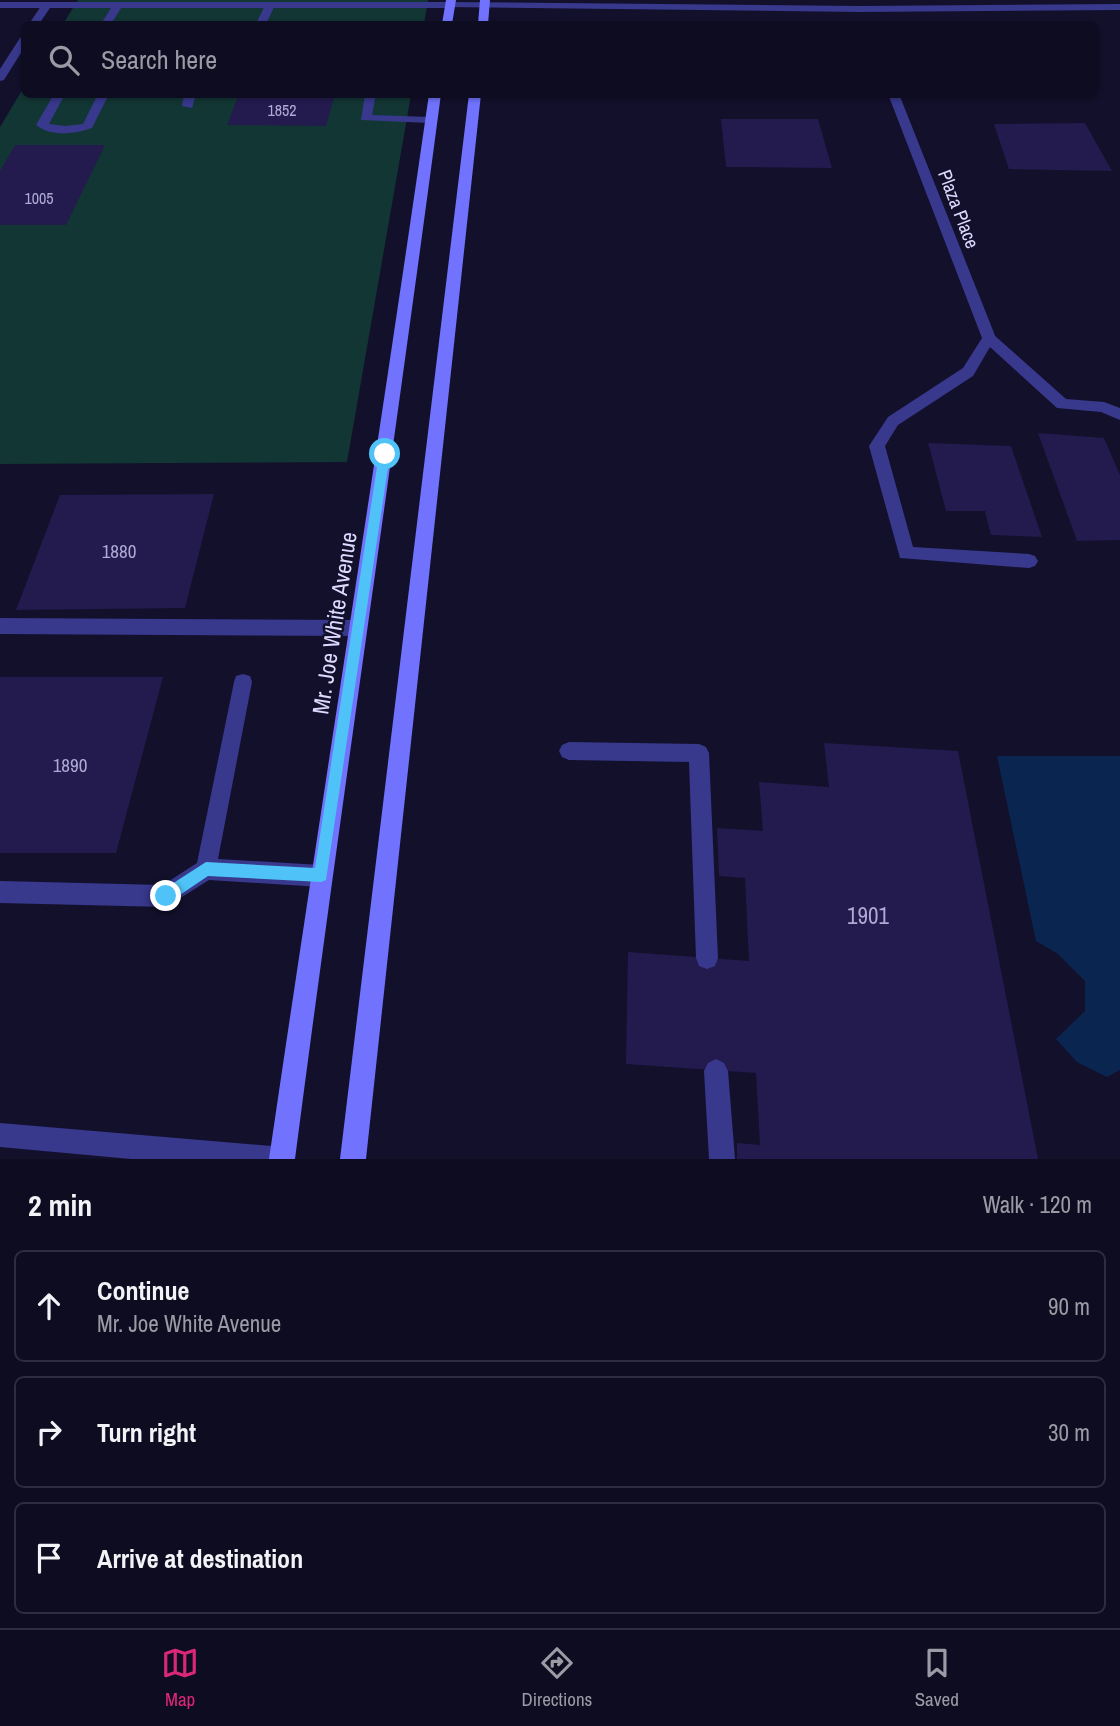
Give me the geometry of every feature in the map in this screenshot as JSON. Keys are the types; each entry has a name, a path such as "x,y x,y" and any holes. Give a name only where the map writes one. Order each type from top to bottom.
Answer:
{"main road":[{"path":"448,21 451,2"},
{"path":"483,21 485,3"},
{"name":"Mr. Joe White Avenue","path":"282,1159 434,98"},
{"path":"353,1159 475,98"}],"street":[{"path":"0,5 451,2 860,9 1120,7"},
{"path":"36,21 47,5"},
{"path":"108,21 118,5"},
{"path":"262,21 270,5"},
{"path":"860,9 865,21"},
{"path":"0,78 21,45"},
{"path":"58,98 42,125 49,128 81,128 88,125 102,98"},
{"path":"371,98 365,118 430,120"},
{"name":"Plaza Place","path":"895,98 989,338"},
{"path":"1029,561 906,553 877,446 893,421 968,372 989,338 1062,404 1104,407 1120,415"},
{"path":"0,626 358,628"},
{"path":"206,869 243,682"},
{"path":"569,751 699,753 706,958"},
{"path":"0,892 166,896 206,869 321,876"},
{"path":"716,1070 722,1159"},
{"path":"0,1135 272,1159"}],"green space":[{"path":"78,0 428,0 424,21 65,21"},
{"path":"21,92 21,98 410,98 347,462 0,464 0,127"}],"water":[{"path":"997,756 1120,756 1120,1070 1107,1077 1077,1062 1056,1039 1085,1011 1085,981 1058,954 1036,941"}],"building":[{"path":"237,98 334,98 326,126 227,125"},
{"path":"721,119 818,119 832,168 726,167"},
{"path":"1085,123 1112,171 1009,169 994,124"},
{"path":"15,145 105,145 66,225 0,225 0,171"},
{"path":"1038,433 1104,438 1120,475 1120,540 1077,541"},
{"path":"928,443 1011,446 1042,537 991,535 985,511 946,511"},
{"path":"214,494 185,608 16,610 60,495"},
{"path":"0,677 163,677 116,853 0,853"},
{"path":"824,743 958,751 1038,1159 737,1159 737,1143 760,1145 756,1073 626,1064 628,952 749,961 745,878 719,876 717,828 763,831 759,782 829,787"}],"route":[{"path":"166,896 206,869 321,876 385,454"}]}
